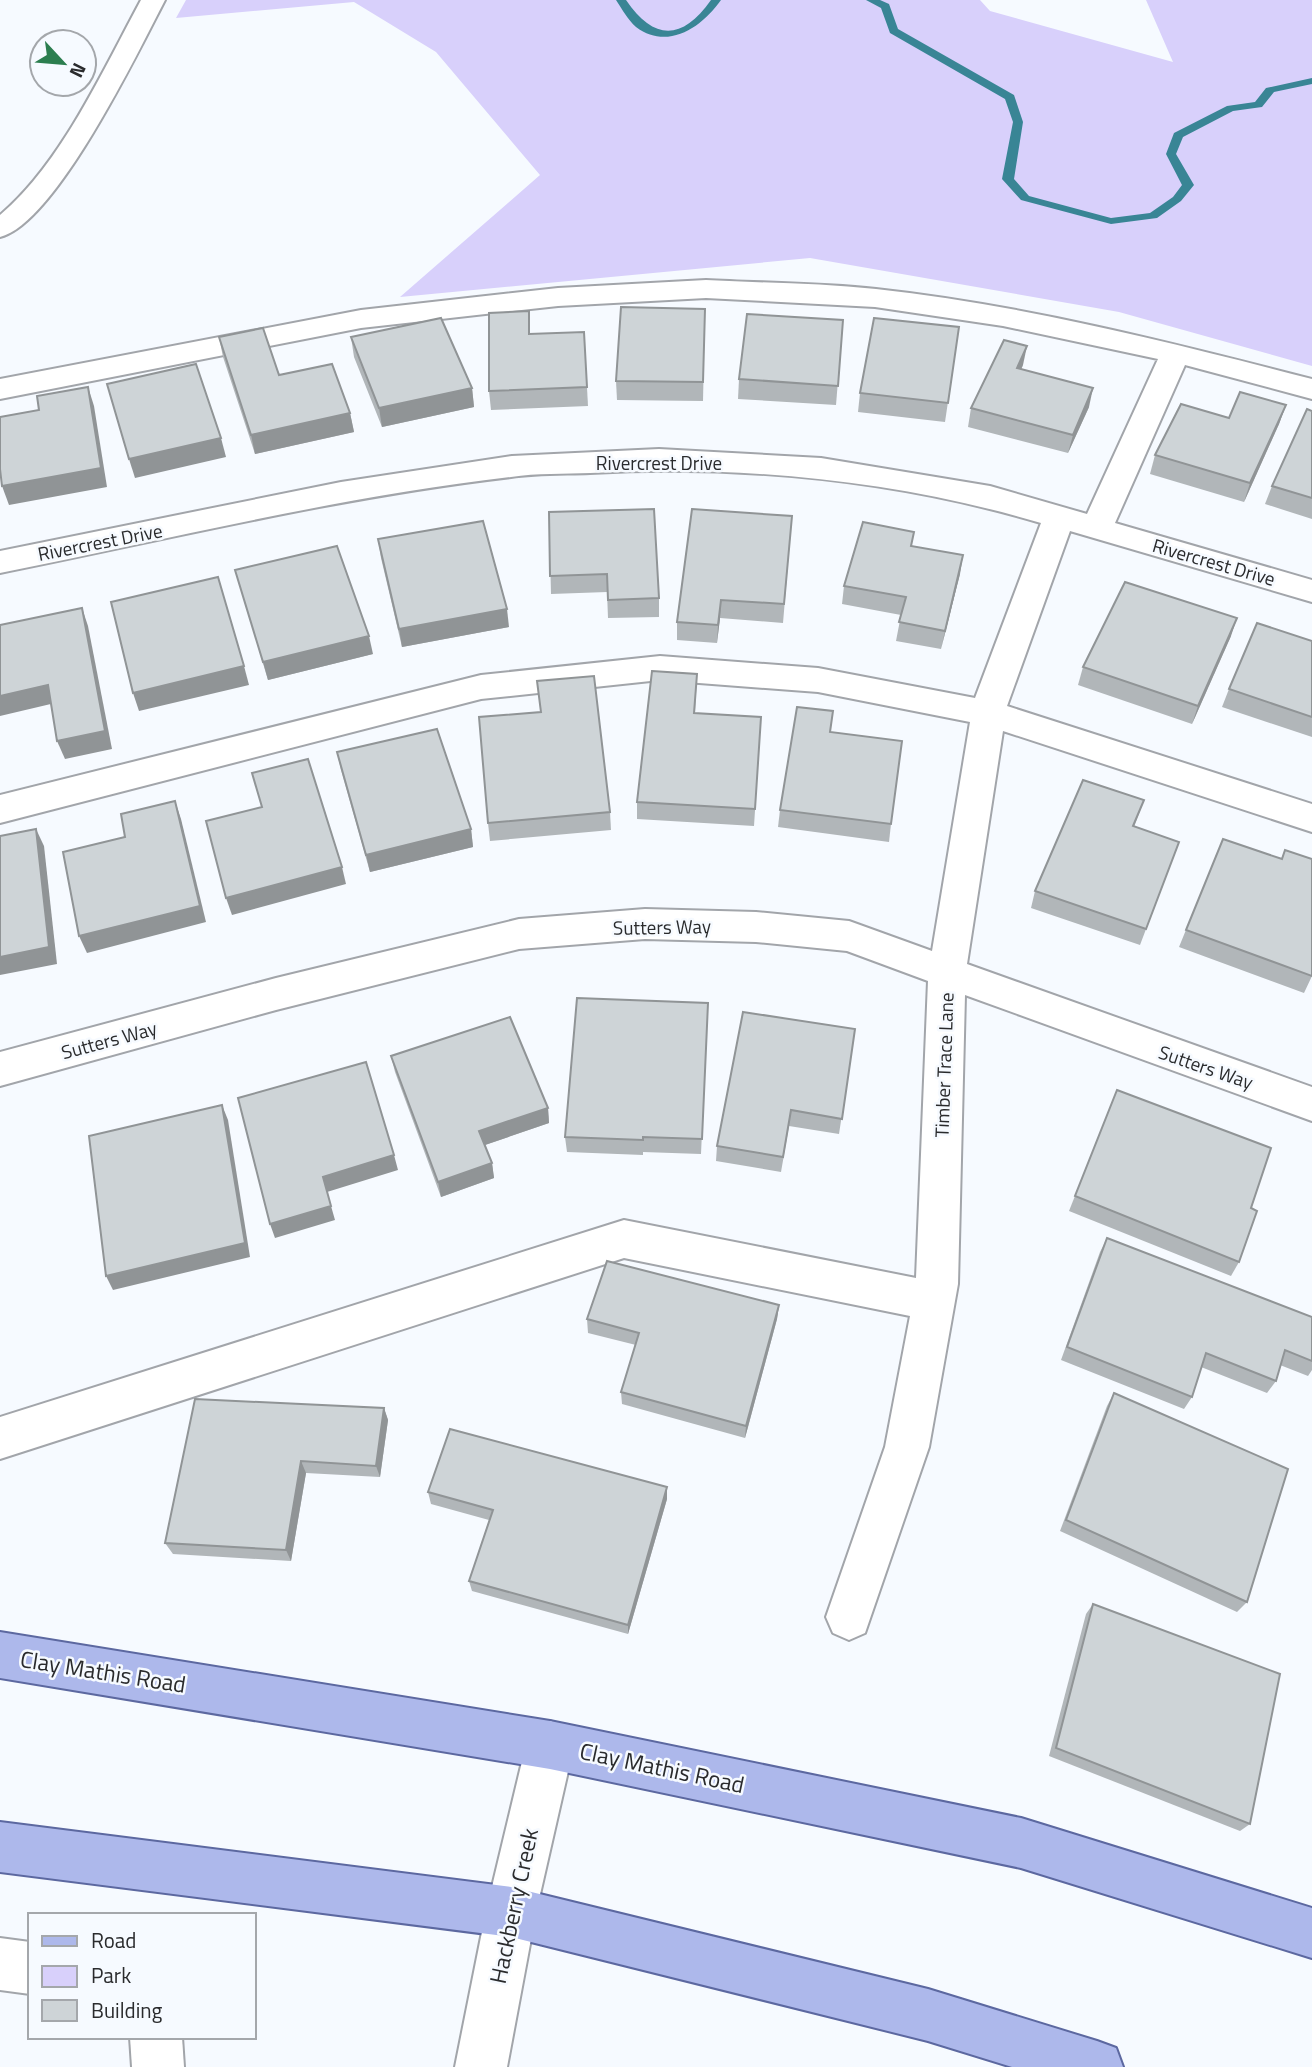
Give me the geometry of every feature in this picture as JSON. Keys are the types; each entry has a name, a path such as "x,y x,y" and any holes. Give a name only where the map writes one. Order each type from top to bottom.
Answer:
{"main road":[{"name":"Clay Mathis Road","path":"0,1655 550,1745 1021,1843 1312,1933"},
{"path":"0,1847 511,1912 928,2015 1097,2067"}],"street":[{"path":"0,229 32,202 95,110 153,0"},
{"path":"0,389 361,318 558,297 705,289 887,300 1003,317 1176,354 1312,389"},
{"path":"1097,528 1176,354"},
{"name":"Rivercrest Drive","path":"0,562 354,491 512,466 646,459 821,468 990,498 1312,591"},
{"name":"Timber Trace Lane","path":"849,1617 907,1447 937,1284 947,971 991,699 1059,517"},
{"path":"0,808 481,687 660,668 818,680 989,713 1312,818"},
{"name":"Sutters Way","path":"0,1069 276,994 519,934 645,924 755,927 849,936 1088,1025 1312,1104"},
{"path":"0,1438 624,1240 933,1301"},
{"name":"Hackberry Creek","path":"481,2067 511,1912 550,1745"},
{"path":"0,1964 28,1968"},
{"path":"156,2039 159,2067"}],"green space":[{"path":"186,0 980,0 990,11 1173,62 1146,0 1312,0 1312,366 1119,312 810,258 400,297 540,175 436,52 354,2 176,18"}],"building":[{"path":"621,307 705,309 703,382 616,381"},
{"path":"529,311 529,334 584,332 587,387 489,391 489,313"},
{"path":"747,314 843,320 838,386 739,379"},
{"path":"441,318 472,388 379,408 351,337"},
{"path":"874,318 959,327 948,403 860,393"},
{"path":"263,328 279,375 332,364 350,413 251,435 219,337"},
{"path":"1004,340 1027,346 1017,368 1093,388 1073,435 971,408"},
{"path":"196,364 221,438 129,459 107,384"},
{"path":"88,387 101,468 2,486 0,417 39,410 37,396"},
{"path":"1240,392 1286,405 1250,483 1155,455 1181,404 1229,418"},
{"path":"1307,409 1312,411 1312,498 1272,486"},
{"path":"654,509 659,598 608,600 607,574 550,576 549,512"},
{"path":"692,509 792,516 784,604 721,600 718,625 677,622"},
{"path":"483,521 507,609 399,629 378,539"},
{"path":"863,522 914,532 911,546 963,555 945,631 899,622 906,597 844,586"},
{"path":"337,546 369,636 263,662 235,570"},
{"path":"218,577 244,666 133,693 111,602"},
{"path":"1125,582 1237,618 1198,706 1083,667"},
{"path":"82,608 105,731 57,741 48,685 0,696 0,625"},
{"path":"1257,623 1312,641 1312,717 1229,689"},
{"path":"652,671 697,674 694,713 761,717 755,809 637,802"},
{"path":"594,676 610,812 488,823 479,717 541,712 537,681"},
{"path":"797,707 833,711 830,732 902,741 891,824 780,810"},
{"path":"437,729 471,829 366,855 337,752"},
{"path":"308,759 342,867 226,898 206,821 262,807 252,773"},
{"path":"1083,780 1144,800 1133,826 1179,842 1146,929 1035,891"},
{"path":"175,801 200,906 79,936 63,852 125,837 121,814"},
{"path":"36,829 49,947 0,957 0,836"},
{"path":"1223,839 1282,859 1285,850 1312,859 1312,976 1186,930"},
{"path":"577,998 708,1003 702,1139 565,1137"},
{"path":"743,1012 855,1029 842,1119 791,1110 783,1157 717,1146"},
{"path":"510,1017 548,1108 479,1131 492,1163 438,1182 391,1056"},
{"path":"366,1062 394,1155 323,1177 331,1206 270,1224 238,1098"},
{"path":"1117,1090 1271,1148 1251,1208 1257,1211 1239,1262 1075,1196"},
{"path":"222,1105 245,1243 106,1276 89,1136"},
{"path":"1107,1238 1312,1317 1312,1361 1285,1350 1276,1381 1206,1353 1192,1397 1067,1347"},
{"path":"607,1261 779,1305 746,1426 621,1392 639,1333 587,1319"},
{"path":"1114,1393 1288,1469 1247,1602 1066,1520"},
{"path":"195,1399 384,1408 376,1466 301,1461 286,1550 165,1543"},
{"path":"450,1429 667,1487 628,1625 469,1581 493,1510 428,1492"},
{"path":"1093,1604 1280,1674 1250,1824 1056,1748"}],"waterway":[{"path":"621,0 639,24 653,32 664,34 684,30 702,17 716,0"},
{"path":"871,0 885,6 894,31 1010,97 1018,122 1008,179 1025,198 1111,221 1153,216 1177,199 1188,185 1171,154 1178,135 1231,108 1258,105 1270,90 1312,81"}]}
